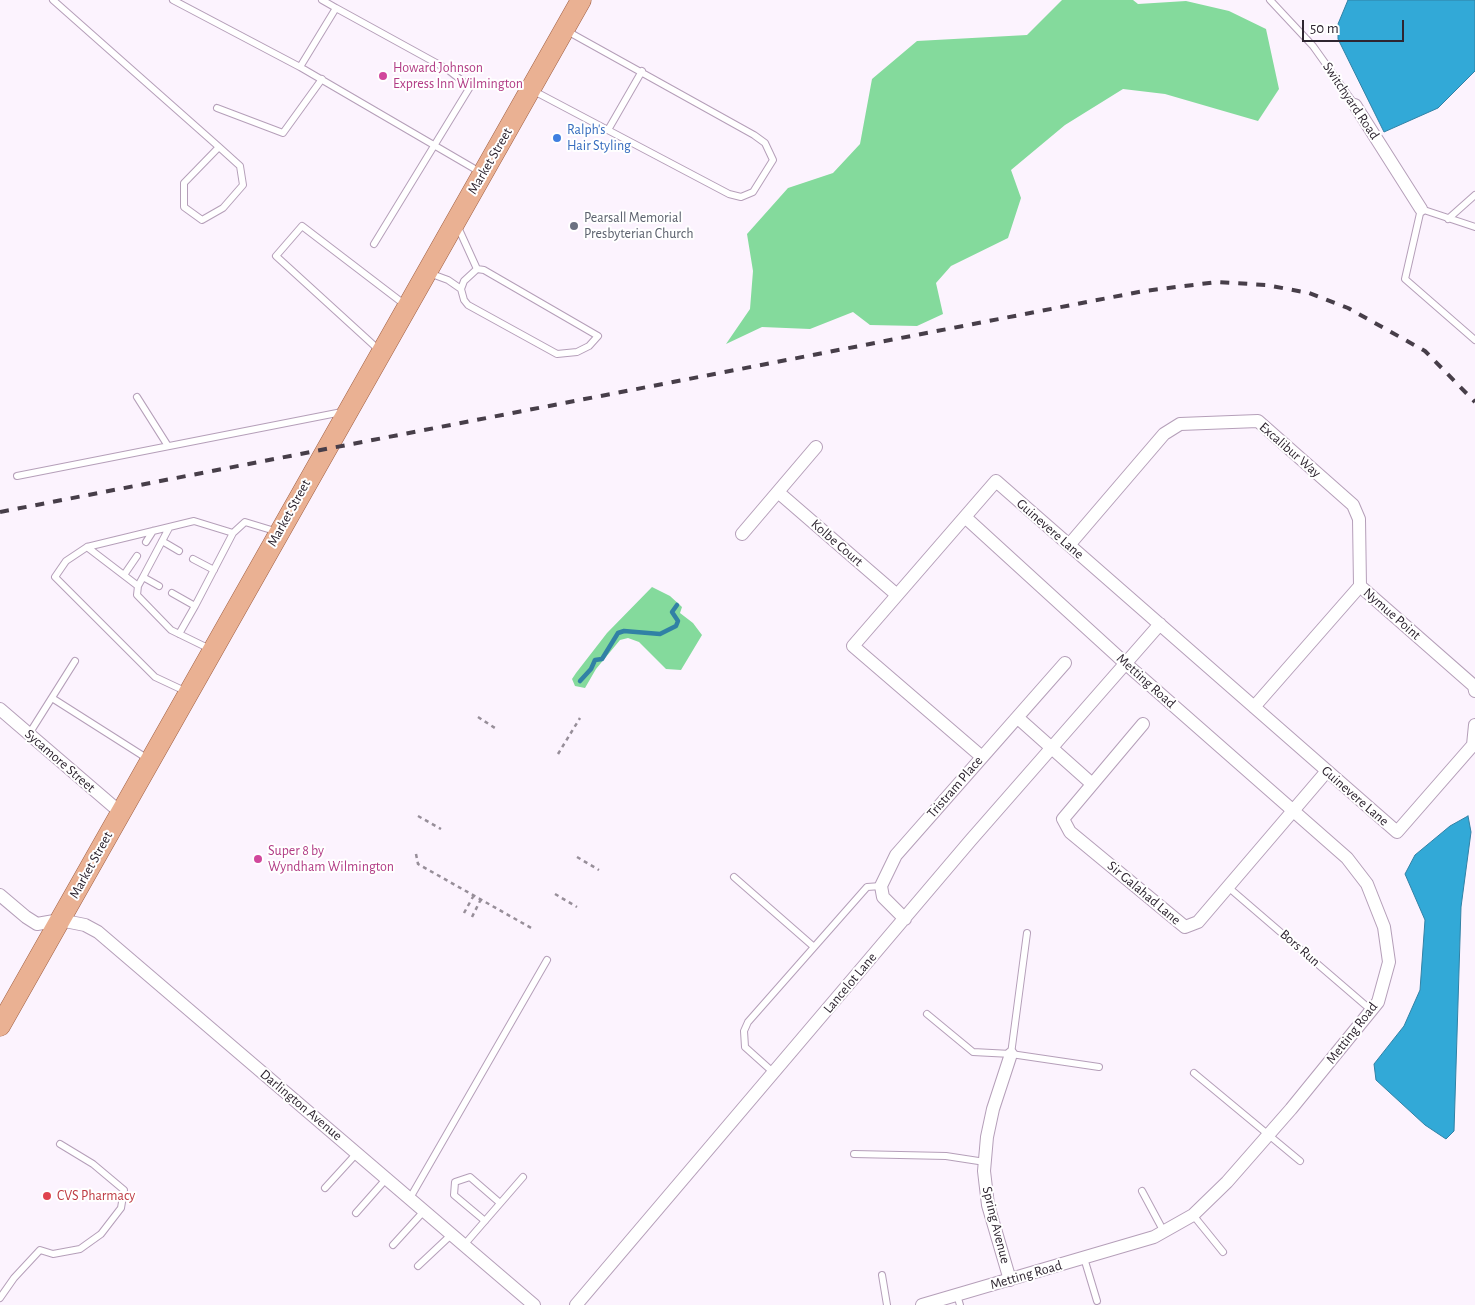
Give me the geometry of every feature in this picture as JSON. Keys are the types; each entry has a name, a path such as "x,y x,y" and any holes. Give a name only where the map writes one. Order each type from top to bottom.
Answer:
{"main road":[{"name":"Market Street","path":"0,1026 278,532 581,0"}],"street":[{"name":"Switchyard Road","path":"1354,105 1421,209"},
{"name":"Excalibur Way","path":"1069,545 1164,434 1180,424 1258,421 1352,505 1359,519 1360,586"},
{"path":"742,534 816,447"},
{"name":"Guinevere Lane","path":"982,757 853,646 996,481 1397,832 1473,745 1475,725"},
{"name":"Kolbe Court","path":"778,492 897,595"},
{"name":"Metting Road","path":"922,1305 959,1300 1010,1280 1165,1233 1193,1215 1227,1182 1269,1134 1378,1002 1389,962 1384,927 1367,884 1347,858 1125,663 965,517"},
{"name":"Nymue Point","path":"1254,707 1360,586 1474,686 1475,690"},
{"name":"Lancelot Lane","path":"576,1305 905,919 1160,624"},
{"name":"Tristram Place","path":"881,886 896,855 1065,663"},
{"name":"Sycamore Street","path":"0,709 121,813"},
{"path":"1018,718 1091,783"},
{"name":"Sir Galahad Lane","path":"1143,724 1063,818 1070,832 1185,927 1198,922 1327,771"},
{"path":"881,886 883,897 905,919"},
{"name":"Darlington Avenue","path":"0,895 37,924 60,920 85,925 98,932 534,1305"},
{"name":"Spring Avenue","path":"1010,1280 988,1205 985,1188 985,1162 993,1109 1012,1054"}],"lane":[{"path":"53,0 219,147 240,166 243,185 223,208 202,220 184,207 184,183 219,147"},
{"path":"173,0 322,79 483,174"},
{"path":"322,0 447,69 470,87 374,244"},
{"name":"Switchyard Road","path":"1270,0 1313,46 1354,105"},
{"path":"300,67 336,8"},
{"path":"531,89 729,194 741,197 753,192 773,160 765,143 754,135 565,29"},
{"path":"608,130 642,71"},
{"path":"217,108 282,133 322,79"},
{"path":"1448,219 1475,195"},
{"path":"1475,227 1421,209 1405,279 1475,340"},
{"path":"456,222 477,269"},
{"path":"381,353 276,256 302,226 407,307"},
{"path":"477,269 484,270 598,336 589,346 577,352 557,354 464,300 461,288 464,281 477,269"},
{"path":"427,272 448,280 461,288"},
{"path":"137,397 168,446"},
{"path":"17,476 348,410"},
{"path":"188,693 155,677 55,577 66,561 87,547 194,521 234,533"},
{"path":"180,634 234,533 245,522 278,532"},
{"path":"170,528 138,586 137,595 171,630 212,650"},
{"path":"146,542 153,531"},
{"path":"162,541 179,551"},
{"path":"87,547 138,586"},
{"path":"124,575 138,556"},
{"path":"193,559 214,570"},
{"path":"143,577 159,586"},
{"path":"172,593 195,606"},
{"path":"29,734 75,661"},
{"path":"52,698 150,760"},
{"path":"734,877 814,947"},
{"path":"774,1073 745,1047 744,1031 748,1022 867,887 881,886"},
{"name":"Bors Run","path":"1228,887 1371,1010"},
{"path":"1012,1054 1027,933"},
{"path":"410,1198 547,960"},
{"path":"927,1014 973,1052 1012,1054 1099,1067"},
{"path":"1194,1073 1300,1161"},
{"path":"0,1298 14,1278 40,1250 54,1254 80,1249 101,1234 121,1208 124,1190 93,1164 60,1144"},
{"path":"325,1188 356,1153"},
{"path":"854,1154 946,1156 985,1162"},
{"path":"485,1221 454,1195 455,1182 470,1177 500,1203"},
{"path":"464,1245 523,1177"},
{"path":"356,1214 386,1178"},
{"path":"1142,1191 1165,1233"},
{"path":"393,1245 424,1211"},
{"path":"1193,1215 1223,1252"},
{"path":"418,1266 451,1234"},
{"path":"1084,1258 1097,1301"},
{"path":"882,1275 887,1305"}],"path":[{"path":"478,717 498,730"},
{"path":"558,754 580,718"},
{"path":"418,816 441,829"},
{"path":"416,854 418,864 533,929"},
{"path":"577,857 599,870"},
{"path":"555,894 577,907"},
{"path":"464,913 474,895"},
{"path":"472,917 481,899"}],"green space":[{"path":"1062,0 1133,0 1138,4 1186,1 1229,11 1266,29 1279,89 1258,121 1165,94 1123,89 1065,125 1011,170 1021,198 1008,238 951,266 936,283 943,314 917,326 870,325 853,312 810,329 762,327 726,344 750,309 753,271 747,234 788,188 833,173 860,144 872,79 917,41 1027,35"},
{"path":"652,587 670,596 682,607 680,613 693,623 702,635 681,670 666,669 639,642 628,638 620,640 596,669 585,688 575,686 572,679 607,633"}],"water":[{"path":"1348,0 1475,0 1475,71 1438,108 1384,132 1338,39 1338,24"},
{"path":"1468,816 1471,832 1461,907 1454,1131 1446,1139 1425,1125 1376,1080 1374,1064 1404,1026 1420,990 1425,920 1405,874 1415,855 1450,826"}],"waterway":[{"path":"580,681 591,669 595,660 602,659 618,633 624,631 660,634 676,626 678,621 672,612 677,605"}],"railway":[{"path":"0,512 1144,291 1217,282 1266,285 1309,293 1348,308 1425,351 1475,402"}],"place":[{"name":"Howard Johnson Express Inn Wilmington","path":"383,76"},
{"name":"Ralph's Hair Styling","path":"557,138"},
{"name":"Pearsall Memorial Presbyterian Church","path":"574,226"},
{"name":"Super 8 by Wyndham Wilmington","path":"258,859"},
{"name":"CVS Pharmacy","path":"47,1196"}]}
